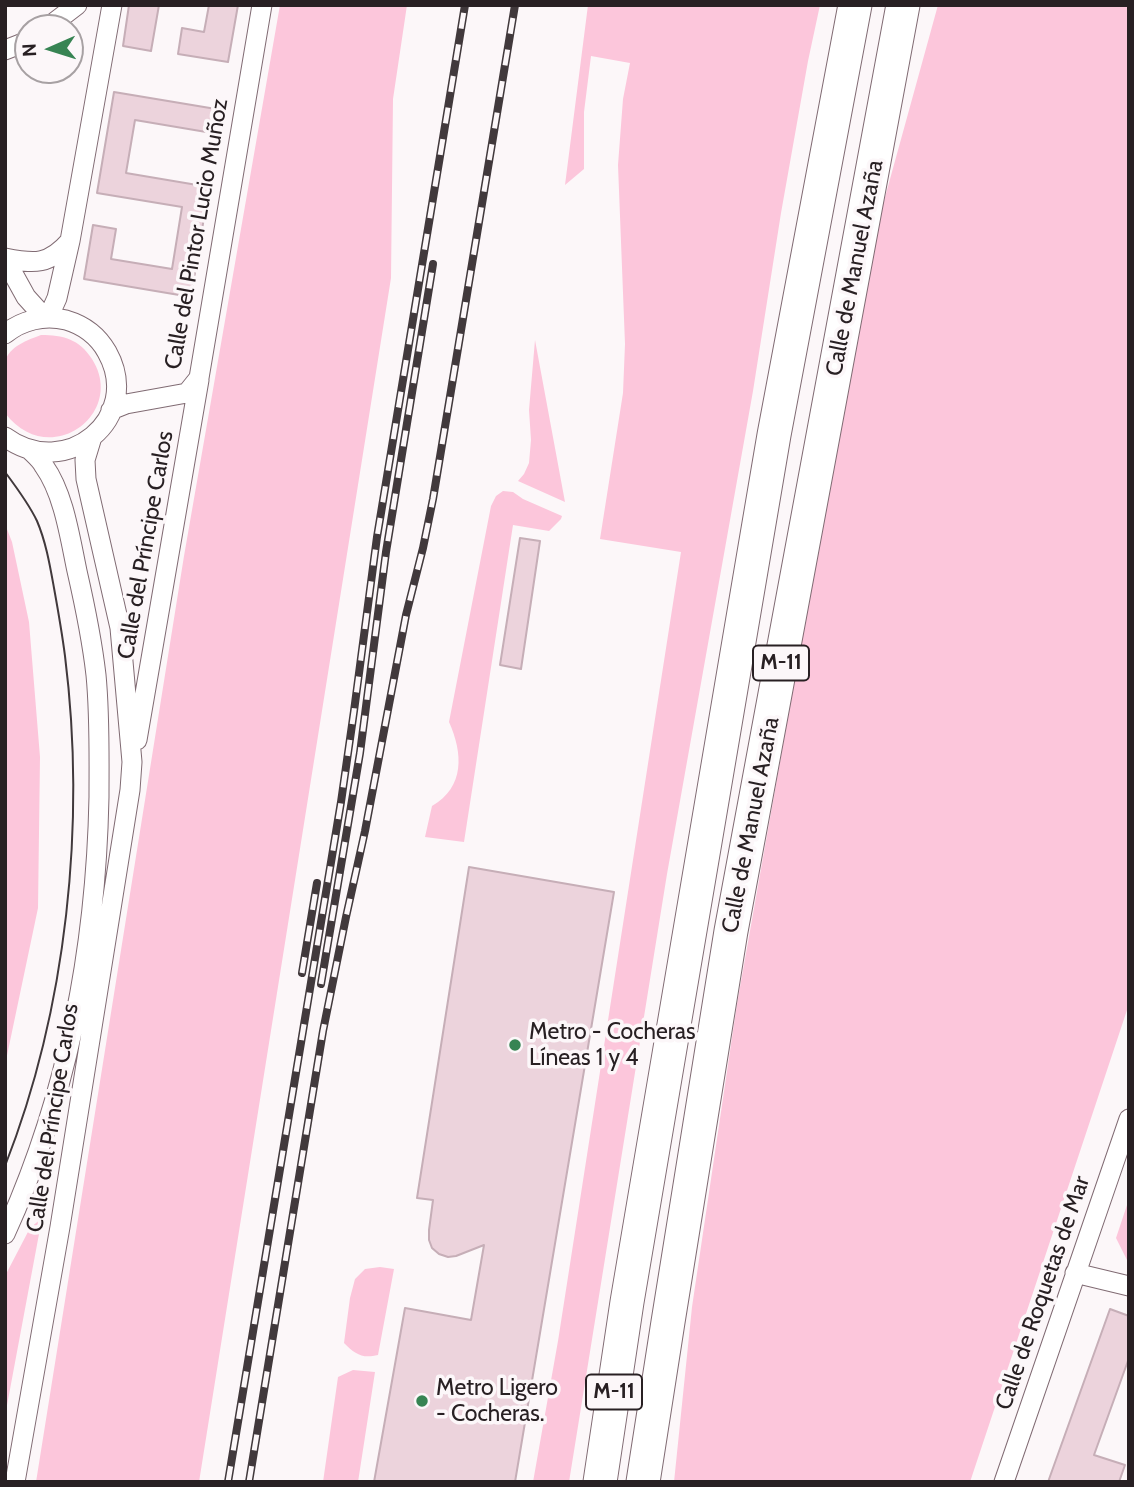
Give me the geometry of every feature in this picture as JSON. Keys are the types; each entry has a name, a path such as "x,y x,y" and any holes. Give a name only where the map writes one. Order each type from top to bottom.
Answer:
{"highway":[{"path":"774,435 832,5"},
{"name":"Calle de Manuel Azaña","path":"600,1482 627,1303 774,435 855,5"},
{"name":"Calle de Manuel Azaña","path":"643,1482 734,917 903,5"},
{"path":"882,124 917,36 925,5"},
{"path":"583,1482 627,1303"},
{"path":"661,1366 661,1482"}],"street":[{"path":"46,318 57,298 70,241 112,5"},
{"name":"Calle del Pintor Lucio Muñoz","path":"111,410 139,401 187,393 199,378 262,5"},
{"path":"5,258 42,262 61,252 70,241"},
{"path":"5,258 26,296 46,318"},
{"path":"5,334 32,320 61,319 74,323 86,329 104,347 115,371 116,384 107,420 81,445 69,450 43,453 17,445 5,437"},
{"name":"Calle del Príncipe Carlos","path":"132,761 199,378"},
{"name":"Calle del Príncipe Carlos","path":"15,1482 93,1030 130,790 132,761 120,628 86,479 85,460 92,437"},
{"name":"Calle del Príncipe Carlos","path":"5,1234 27,1182 53,1106 72,1037 88,955 98,850 96,677 88,623 66,523 55,487 44,465 30,450"},
{"name":"Calle de Roquetas de Mar","path":"1004,1482 1129,1119"},
{"path":"1075,1273 1129,1286"}],"shaded area":[{"path":"280,5 407,5 393,99 391,278 199,1482 36,1482 184,556"},
{"path":"588,5 820,5 781,213 753,391 667,874 569,1482 533,1482 558,1341 681,552 600,539 623,393 625,344 618,165 623,99 630,63 591,56 584,112 584,169 565,185"},
{"path":"938,5 1129,5 1129,1004 970,1482 674,1482 692,1307 737,1004 807,610 879,219"},
{"path":"41,335 63,337 82,347 92,359 100,379 99,399 91,416 78,428 61,436 42,437 23,430 5,413 4,372 7,356 20,344"},
{"path":"535,340 565,502 518,481 529,463 529,410"},
{"path":"503,491 513,492 562,516 549,531 513,525 464,842 425,837 432,806 451,789 456,779 457,746 449,722 491,506 496,496"},
{"path":"5,524 12,542 29,622 40,757 38,908 5,1065"},
{"path":"1129,1199 1129,1260 1127,1260 1116,1238"},
{"path":"42,1218 5,1416 5,1276 30,1228"},
{"path":"365,1269 394,1269 378,1355 363,1356 344,1343 350,1298 355,1279"},
{"path":"353,1370 375,1372 358,1482 323,1482 338,1377"}],"building":[{"path":"129,5 159,5 151,51 123,46"},
{"path":"209,5 238,5 228,62 178,54 182,28 204,32"},
{"path":"114,92 222,110 218,134 135,120 126,173 209,187 191,297 84,279 93,225 116,229 111,259 172,269 182,207 97,193"},
{"path":"520,538 540,541 521,669 500,665"},
{"name":"Metro - Cocheras Líneas 1 y 4","path":"469,867 614,892 515,1482 374,1482 405,1308 471,1320 484,1245 456,1256 439,1254 432,1248 429,1240 433,1200 417,1198"},
{"path":"1110,1309 1129,1316 1129,1358 1094,1455 1125,1465 1119,1482 1048,1482"}],"tram line":[{"path":"5,472 34,515 47,554 65,656 73,784 72,850 57,979 26,1106 5,1166"}],"railway":[{"path":"228,1482 341,802 377,537 465,5"},
{"path":"249,1482 323,1031 406,615 433,499 515,5"},
{"path":"321,984 360,753 386,552 433,264"},
{"path":"302,973 317,883"}],"place":[{"name":"Metro - Cocheras Líneas 1 y 4","path":"515,1045"},
{"name":"Metro Ligero - Cocheras.","path":"422,1401"}]}
